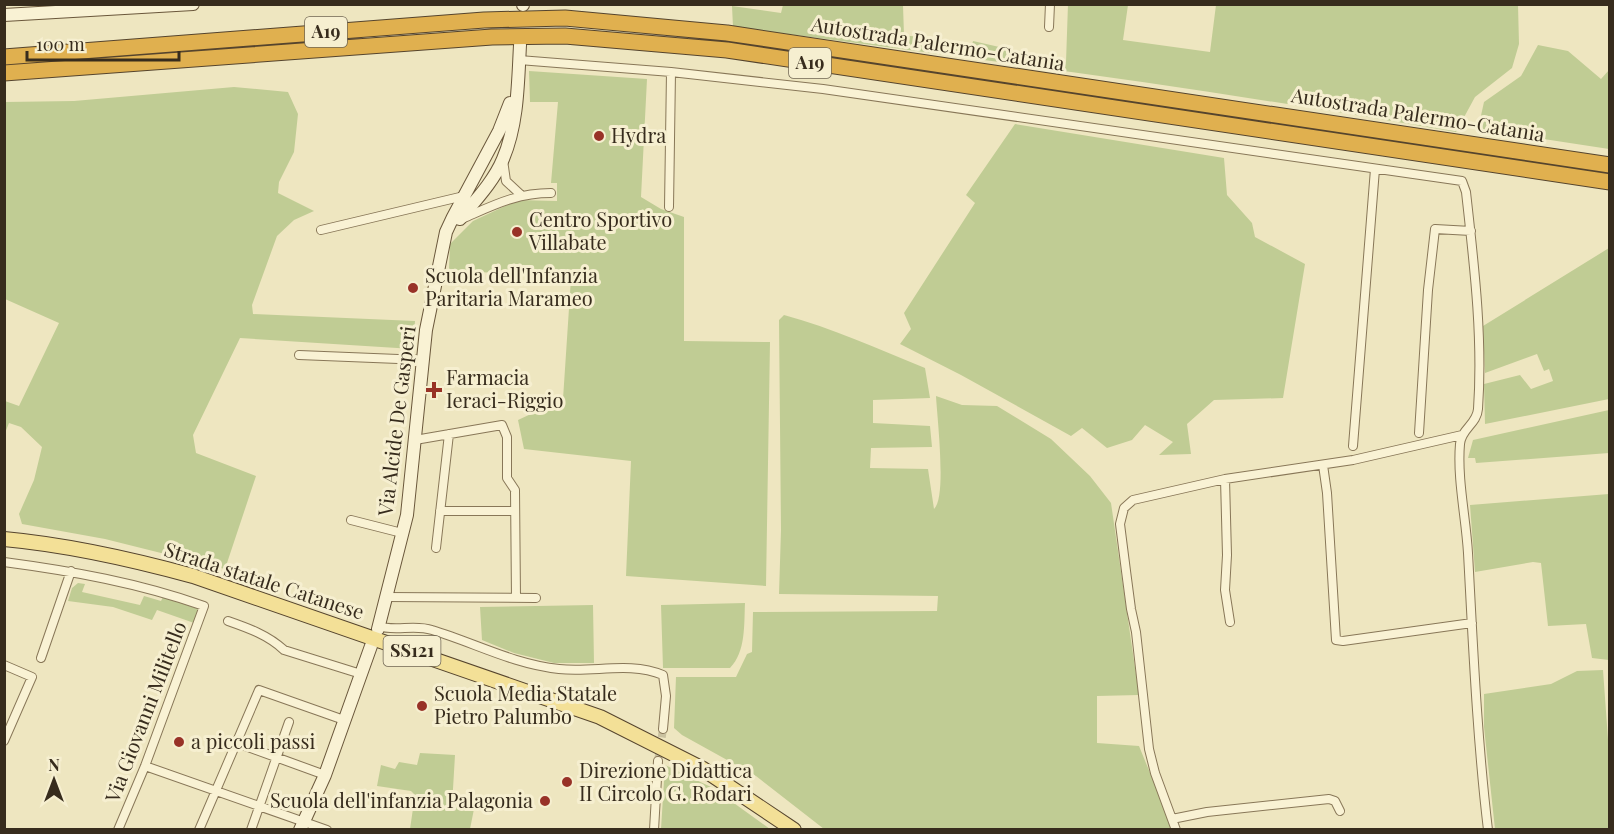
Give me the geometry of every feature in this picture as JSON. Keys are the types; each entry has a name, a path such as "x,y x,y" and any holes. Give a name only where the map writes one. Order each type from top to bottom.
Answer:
{"highway":[{"name":"Autostrada Palermo-Catania","path":"4,57 484,20 565,18 727,33 1610,165"},
{"name":"Autostrada Palermo-Catania","path":"4,73 492,37 565,36 727,50 1610,182"}],"main road":[{"name":"Strada statale Catanese","path":"4,539 52,544 99,553 193,576 600,717 703,769 794,830"}],"street":[{"path":"4,15 77,8 193,4"},
{"path":"1049,27 1050,4"},
{"name":"Via Alcide De Gasperi","path":"457,218 486,187 503,160 512,133 520,45"},
{"path":"519,60 671,72 816,88 1462,181 1466,192 1478,291 1478,413 1474,422 1462,435 1460,468 1466,520 1478,722 1488,830"},
{"path":"669,207 671,72"},
{"name":"Via Alcide De Gasperi","path":"378,627 407,515 426,330 444,243 457,218 464,196 506,115 518,75"},
{"path":"488,152 503,160 506,181 521,195"},
{"path":"1353,446 1376,169"},
{"path":"473,179 486,187"},
{"path":"457,218 513,197 551,193"},
{"path":"321,230 464,196"},
{"path":"1419,433 1428,290 1435,230 1471,231"},
{"path":"299,355 423,360"},
{"path":"415,440 501,425 507,437 507,478 515,490 516,598"},
{"path":"436,548 449,434"},
{"path":"1176,830 1155,773 1149,749 1136,632 1120,524 1124,508 1133,500 1225,479 1323,465 1462,435"},
{"path":"1323,465 1328,493 1336,640 1343,641 1472,623"},
{"path":"1225,479 1227,555 1225,590 1230,622"},
{"path":"440,512 515,511"},
{"path":"351,520 402,533"},
{"path":"4,562 71,571 41,658"},
{"name":"Via Giovanni Militello","path":"71,571 167,593 204,606 145,766 118,830"},
{"path":"386,597 536,598"},
{"path":"228,621 259,633 274,641 284,650 361,674"},
{"path":"378,627 387,629 408,626 431,629 489,652 541,667 649,669 663,675 666,696 663,729"},
{"path":"302,826 325,775 371,646"},
{"path":"4,665 32,677 4,741"},
{"path":"200,830 259,690 344,720"},
{"path":"251,830 288,722"},
{"path":"237,743 325,775"},
{"path":"654,830 658,761"},
{"path":"145,766 258,806 302,826 327,830"},
{"path":"1172,819 1207,812 1329,799 1335,801 1340,811"}],"green space":[{"path":"1068,4 1128,5 1123,40 1210,52 1216,5 1518,5 1519,44 1512,68 1475,97 1456,132 1095,75 733,27 732,6 781,13 783,5 903,5 904,35 972,45 973,41 1066,62"},
{"path":"1538,45 1568,51 1601,79 1609,70 1609,149 1478,129 1484,102 1521,76"},
{"path":"529,71 647,79 641,197 661,209 684,217 684,341 770,342 766,586 626,576 631,461 524,449 518,420 563,399 571,278 449,270 450,244 473,221 518,200 557,201 557,183 551,183 558,102 530,102"},
{"path":"234,87 288,92 298,114 294,152 279,182 278,193 314,211 294,220 277,236 252,305 253,314 415,321 413,349 240,338 193,435 196,453 256,476 225,569 105,539 22,524 19,514 34,480 42,447 21,427 9,423 5,433 5,401 19,406 59,323 5,299 5,102 74,101"},
{"path":"1015,124 1224,158 1227,195 1252,223 1255,237 1305,264 1283,398 1214,400 1187,424 1191,454 1159,455 1173,442 1145,425 1132,440 1107,448 1082,428 1071,436 900,344 911,329 904,313 975,203 966,195"},
{"path":"1609,248 1609,399 1485,424 1484,384 1520,375 1531,389 1553,381 1549,369 1544,371 1537,354 1485,373 1483,326"},
{"path":"784,315 837,332 925,368 930,398 873,400 873,423 930,426 932,447 871,448 870,468 928,469 934,509 938,502 941,474 936,396 962,405 997,406 1051,439 1090,476 1111,503 1139,695 1097,696 1097,743 1139,746 1173,829 824,829 756,776 682,735 674,728 676,677 736,677 747,654 752,652 753,612 937,611 938,596 779,594 781,530 779,320"},
{"path":"1609,410 1609,453 1476,463 1475,458 1468,458 1473,440"},
{"path":"1610,494 1609,660 1592,658 1586,624 1548,626 1541,563 1533,562 1475,572 1470,505"},
{"path":"78,583 85,584 82,592 140,605 144,596 161,601 163,597 198,609 200,616 197,624 157,610 152,620 113,607 68,601 72,588"},
{"path":"745,603 742,646 730,668 663,668 661,605"},
{"path":"593,605 594,663 554,663 514,653 482,640 480,607"},
{"path":"1603,670 1609,753 1609,829 1495,829 1484,727 1484,694 1551,684 1577,671"},
{"path":"420,753 455,755 452,806 474,809 470,829 410,829 415,795 411,791 377,786 381,765 395,769 399,762 417,765"},
{"path":"665,765 713,788 770,829 661,829"}],"tunnel":[{"path":"658,761 663,729"}],"place":[{"name":"Hydra","path":"599,136"},
{"name":"Centro Sportivo Villabate","path":"517,232"},
{"name":"Scuola dell'Infanzia Paritaria Marameo","path":"413,288"},
{"name":"Farmacia Ieraci-Riggio","path":"434,390"},
{"name":"Scuola Media Statale Pietro Palumbo","path":"422,706"},
{"name":"a piccoli passi","path":"179,742"},
{"name":"Direzione Didattica II Circolo G. Rodari","path":"567,782"},
{"name":"Scuola dell'infanzia Palagonia","path":"545,801"}]}
